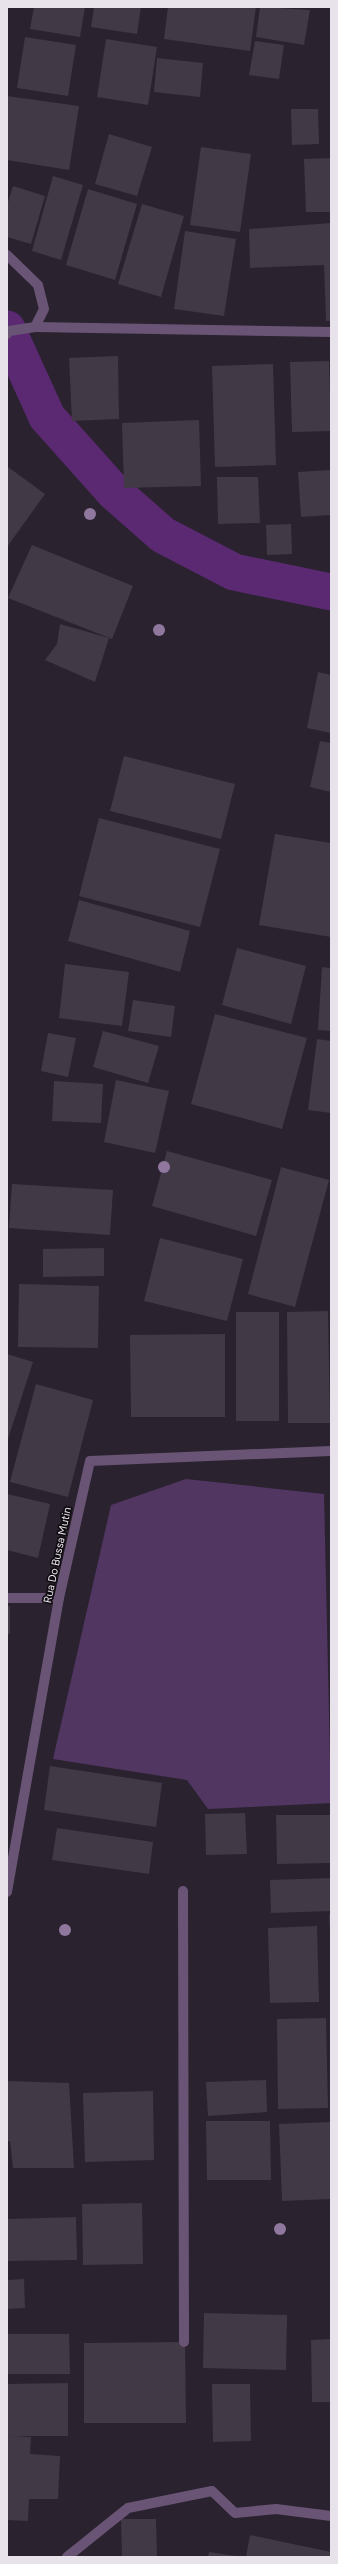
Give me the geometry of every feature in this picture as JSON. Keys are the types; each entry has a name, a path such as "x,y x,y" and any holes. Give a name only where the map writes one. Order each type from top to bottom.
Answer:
{"street":[{"path":"7,256 38,285 44,309 35,327"},
{"path":"7,334 9,331 35,327 331,332"},
{"name":"Rua Do Bussa Mutin","path":"7,1892 59,1598 90,1461 331,1451"},
{"path":"7,1598 59,1598"},
{"path":"183,1891 184,2342"},
{"path":"67,2557 128,2508 212,2491 235,2514 276,2509 331,2516"}],"shaded area":[{"path":"186,1479 324,1494 331,1803 208,1809 187,1780 53,1759 111,1505"}],"building":[{"path":"34,7 85,7 80,37 30,29"},
{"path":"94,7 141,7 137,34 91,27"},
{"path":"168,7 256,7 250,51 164,39"},
{"path":"260,7 310,10 304,45 256,37"},
{"path":"25,37 76,45 68,96 17,88"},
{"path":"106,39 157,47 148,105 97,97"},
{"path":"255,41 284,45 279,79 249,75"},
{"path":"157,58 203,63 200,97 154,92"},
{"path":"7,96 79,106 69,170 7,160"},
{"path":"291,109 318,109 319,144 292,145"},
{"path":"109,134 152,147 137,196 95,184"},
{"path":"201,147 251,154 240,232 190,225"},
{"path":"331,158 331,212 306,212 304,159"},
{"path":"53,176 83,185 61,260 32,251"},
{"path":"13,186 45,196 31,244 7,237 7,205"},
{"path":"88,189 137,204 115,280 66,265"},
{"path":"142,204 184,216 161,297 118,284"},
{"path":"331,223 331,321 326,321 324,265 250,268 249,229"},
{"path":"185,231 236,239 224,316 174,309"},
{"path":"118,356 119,419 72,421 69,358"},
{"path":"329,361 331,431 292,432 290,362"},
{"path":"273,364 276,465 215,467 212,366"},
{"path":"199,420 201,486 124,488 122,423"},
{"path":"8,467 45,494 7,547 7,468"},
{"path":"331,470 331,515 301,517 298,472"},
{"path":"217,477 258,477 260,523 218,524"},
{"path":"291,524 292,554 267,555 266,525"},
{"path":"32,545 133,586 112,639 8,598"},
{"path":"60,624 109,638 95,682 45,660 57,644"},
{"path":"318,672 331,675 331,733 307,728"},
{"path":"320,741 331,743 331,792 310,787"},
{"path":"124,756 235,784 221,839 110,811"},
{"path":"99,818 220,849 200,927 79,896"},
{"path":"275,834 331,843 331,937 259,925"},
{"path":"79,900 190,931 180,972 68,941"},
{"path":"237,948 306,966 291,1024 222,1005"},
{"path":"65,964 129,972 122,1026 59,1018"},
{"path":"322,967 331,968 331,1031 318,1030"},
{"path":"133,1000 175,1006 171,1037 128,1031"},
{"path":"215,1014 307,1038 282,1129 191,1104"},
{"path":"103,1031 159,1046 148,1083 93,1067"},
{"path":"48,1033 76,1038 68,1077 41,1071"},
{"path":"317,1039 331,1041 331,1113 308,1110"},
{"path":"116,1080 169,1091 155,1153 104,1142"},
{"path":"54,1081 103,1084 101,1123 52,1121"},
{"path":"167,1151 272,1180 256,1236 152,1206"},
{"path":"281,1167 329,1180 295,1307 248,1294"},
{"path":"12,1184 113,1190 110,1235 9,1228"},
{"path":"160,1238 243,1259 227,1321 144,1301"},
{"path":"104,1248 104,1276 43,1277 43,1249"},
{"path":"19,1284 99,1286 98,1348 18,1347"},
{"path":"328,1311 330,1423 288,1423 287,1312"},
{"path":"236,1312 279,1312 279,1421 236,1421"},
{"path":"225,1334 225,1417 131,1417 130,1335"},
{"path":"7,1354 33,1362 7,1442"},
{"path":"36,1384 93,1400 68,1497 10,1482"},
{"path":"7,1494 50,1504 38,1558 7,1550"},
{"path":"7,1606 10,1606 10,1634 7,1634"},
{"path":"50,1766 162,1783 156,1827 44,1810"},
{"path":"245,1813 247,1854 206,1855 205,1814"},
{"path":"276,1815 331,1815 331,1863 277,1864"},
{"path":"57,1828 153,1842 149,1874 52,1860"},
{"path":"331,1878 331,1911 271,1913 270,1880"},
{"path":"329,1915 331,1915 331,1933 330,1933"},
{"path":"317,1926 319,2002 270,2003 268,1928"},
{"path":"326,2018 328,2108 278,2109 277,2019"},
{"path":"266,2080 267,2112 208,2116 206,2082"},
{"path":"7,2081 69,2083 74,2168 13,2168 10,2141 7,2141"},
{"path":"153,2091 154,2160 85,2162 83,2093"},
{"path":"206,2121 270,2121 271,2180 207,2180"},
{"path":"330,2122 331,2199 282,2201 279,2124"},
{"path":"142,2203 143,2264 83,2265 82,2204"},
{"path":"76,2217 77,2260 8,2261 7,2219"},
{"path":"24,2279 25,2308 7,2309 7,2280"},
{"path":"204,2313 287,2315 286,2370 203,2368"},
{"path":"7,2334 69,2334 70,2374 7,2374"},
{"path":"331,2339 331,2402 312,2402 311,2340"},
{"path":"185,2342 186,2423 84,2423 84,2343"},
{"path":"68,2383 68,2436 11,2436 31,2437 30,2454 60,2456 58,2499 29,2499 28,2521 7,2520 7,2384"},
{"path":"212,2384 250,2384 251,2441 213,2442"},
{"path":"121,2519 156,2519 157,2557 122,2557"},
{"path":"250,2535 331,2552 331,2557 246,2557"},
{"path":"209,2552 236,2556 236,2557 208,2557"}],"waterway":[{"path":"7,329 47,417 114,492 163,535 234,572 331,592"}]}
